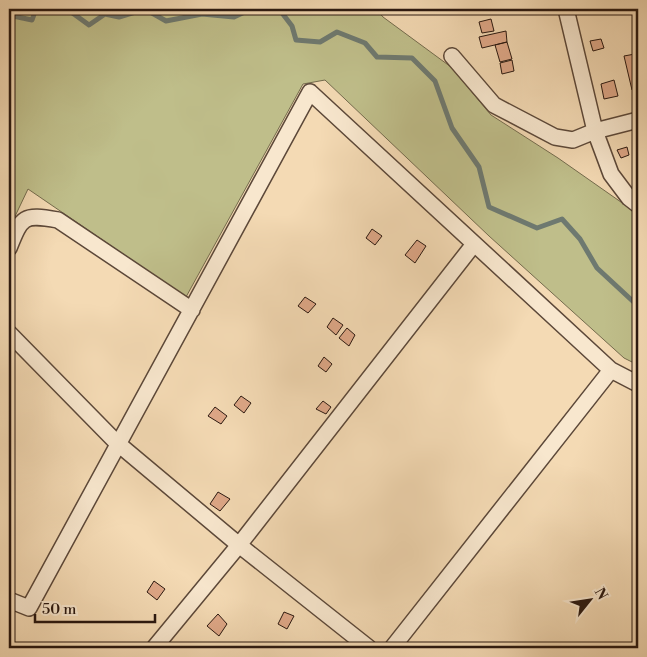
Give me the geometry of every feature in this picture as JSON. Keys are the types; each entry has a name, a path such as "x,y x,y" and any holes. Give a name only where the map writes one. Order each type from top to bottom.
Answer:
{"street":[{"path":"566,9 595,131 611,174 629,198 638,205"},
{"path":"452,56 494,105 555,137 573,140 595,131 638,120"},
{"path":"9,600 30,608 310,92 611,370 638,384"},
{"path":"9,248 19,224 34,216 58,220 192,310"},
{"path":"154,648 239,544 474,244"},
{"path":"9,333 119,444 239,544 369,648"},
{"path":"392,648 611,370"}],"shaded area":[{"path":"9,9 376,9 383,17 451,67 491,115 558,158 638,214 638,365 624,358 489,236 325,80 303,84 186,297 28,189 9,229"}],"building":[{"path":"491,19 494,31 482,33 479,22"},
{"path":"506,31 507,42 482,48 479,37"},
{"path":"601,39 604,48 593,51 590,41"},
{"path":"507,42 512,59 500,62 495,45"},
{"path":"635,54 638,67 638,89 632,90 624,56"},
{"path":"512,60 514,71 502,74 500,63"},
{"path":"614,80 618,96 604,99 601,84"},
{"path":"627,147 629,155 621,158 617,150"},
{"path":"372,229 382,236 375,245 366,238"},
{"path":"417,240 426,246 415,263 405,255"},
{"path":"305,297 316,304 308,313 298,306"},
{"path":"333,318 343,325 336,335 327,327"},
{"path":"347,328 355,335 349,346 339,338"},
{"path":"324,357 332,364 326,372 318,366"},
{"path":"241,396 251,403 244,413 234,405"},
{"path":"323,401 331,407 326,414 316,409"},
{"path":"215,407 227,416 221,424 208,416"},
{"path":"218,492 230,499 220,511 210,504"},
{"path":"154,581 165,589 157,600 147,592"},
{"path":"284,612 294,616 287,629 278,624"},
{"path":"218,614 227,624 219,636 207,626"},
{"path":"134,643 140,648 130,648"}],"waterway":[{"path":"9,17 13,16 32,20 36,9"},
{"path":"67,9 89,25 105,14 119,17 145,9"},
{"path":"145,9 166,21 202,14 234,17 251,9"},
{"path":"279,9 292,26 296,40 320,42 337,32 365,43 377,57 412,58 435,81 452,128 479,167 489,207 537,228 562,219 580,239 597,268 638,306"}]}
